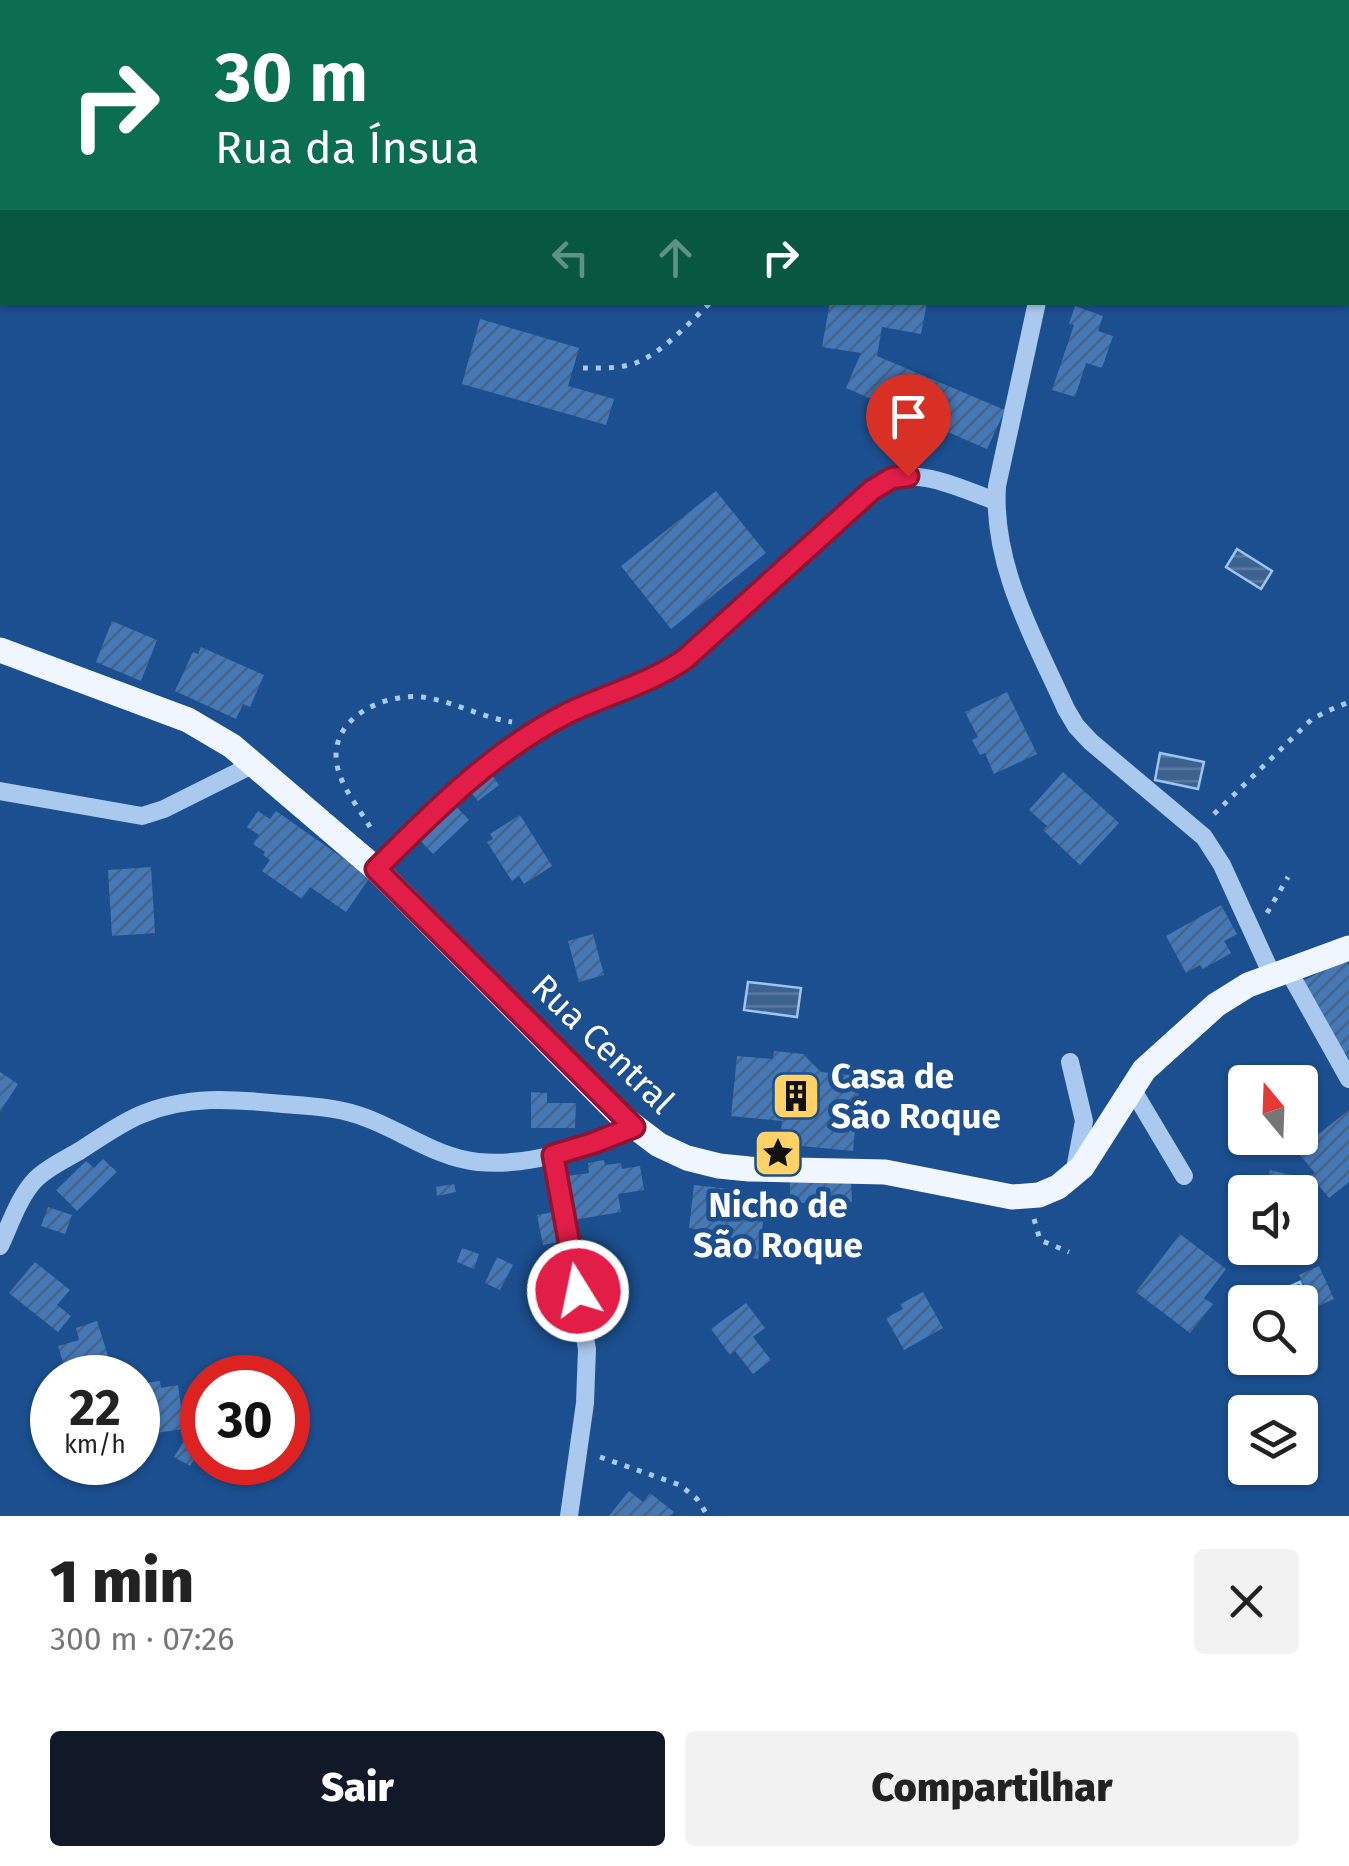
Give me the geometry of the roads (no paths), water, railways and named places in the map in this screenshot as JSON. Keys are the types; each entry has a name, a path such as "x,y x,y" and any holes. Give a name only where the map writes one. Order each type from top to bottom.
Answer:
{"main road":[{"name":"Rua Central","path":"0,650 188,720 221,738 382,864 634,1127 673,1152 718,1166 749,1169 886,1172 1012,1197 1048,1192 1074,1174"},
{"path":"1074,1174 1096,1148 1151,1063 1216,1005 1236,991 1280,972 1349,948"}],"street":[{"path":"1036,305 999,471 996,501 1003,553 1014,590 1071,718 1091,742 1197,830 1216,854 1254,935 1349,1079"},
{"path":"382,864 482,770 544,727 685,659 885,482 900,476 924,477 996,501"},
{"path":"0,791 142,816 164,810 254,764"},
{"path":"1070,1062 1084,1121 1074,1174"},
{"path":"1132,1087 1184,1176"},
{"path":"0,1246 23,1198 41,1175 134,1118 189,1102 237,1099 338,1110 470,1161 510,1162 553,1155 634,1127"},
{"path":"553,1155 587,1349 587,1389 569,1516"}],"water":[{"path":"1237,549 1272,571 1261,589 1226,567"},
{"path":"1160,753 1204,762 1198,789 1155,780"},
{"path":"748,982 801,988 797,1017 744,1010"}],"place":[{"name":"Casa de São Roque","path":"796,1096"},
{"name":"Nicho de São Roque","path":"778,1153"}]}
